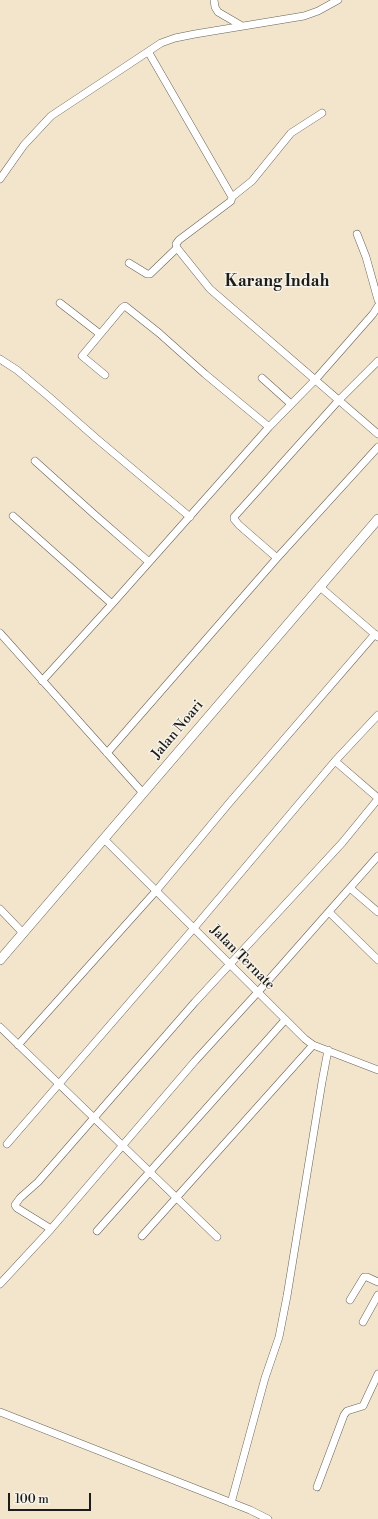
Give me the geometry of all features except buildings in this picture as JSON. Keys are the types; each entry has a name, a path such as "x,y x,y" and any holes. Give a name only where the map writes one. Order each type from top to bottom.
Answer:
{"street":[{"path":"214,0 215,7 218,12 242,26"},
{"path":"0,179 24,145 51,116 150,55 161,44 175,38 304,16 318,11 338,0"},
{"path":"150,55 232,197"},
{"path":"322,113 292,133 252,182 232,197 228,204 179,240 176,244 177,248 210,289 378,434"},
{"path":"357,234 366,257 378,300"},
{"path":"129,263 147,274 150,274 177,248"},
{"path":"60,302 100,334"},
{"path":"105,375 82,357 125,306 159,333 204,374 269,427"},
{"path":"42,681 269,427 315,380 373,314 378,306"},
{"path":"0,359 48,396 190,517"},
{"path":"277,558 238,525 234,517 339,400 378,361"},
{"path":"262,378 292,404"},
{"path":"106,753 277,558 378,447"},
{"path":"35,461 149,562"},
{"path":"13,516 112,604"},
{"name":"Jalan Noari","path":"0,960 378,519"},
{"path":"18,1045 156,891 235,796 376,635 319,586"},
{"path":"0,634 143,793"},
{"path":"7,1144 336,761 378,715"},
{"path":"51,1229 17,1208 15,1205 20,1198 38,1182 230,964 377,803 336,761"},
{"name":"Jalan Ternate","path":"104,839 305,1039 313,1045 378,1070"},
{"path":"0,1284 51,1229 195,1061 378,856"},
{"path":"350,888 378,912"},
{"path":"0,909 23,933"},
{"path":"329,912 378,960"},
{"path":"97,1231 285,1020"},
{"path":"0,1027 217,1237"},
{"path":"142,1236 313,1045"},
{"path":"231,1503 265,1378 280,1330 328,1050"},
{"path":"350,1300 364,1277 378,1282"},
{"path":"363,1322 378,1295"},
{"path":"317,1487 344,1415 347,1411 363,1406 378,1374"},
{"path":"0,1412 268,1519"}],"district":[{"name":"Karang Indah","path":"277,282"}]}
